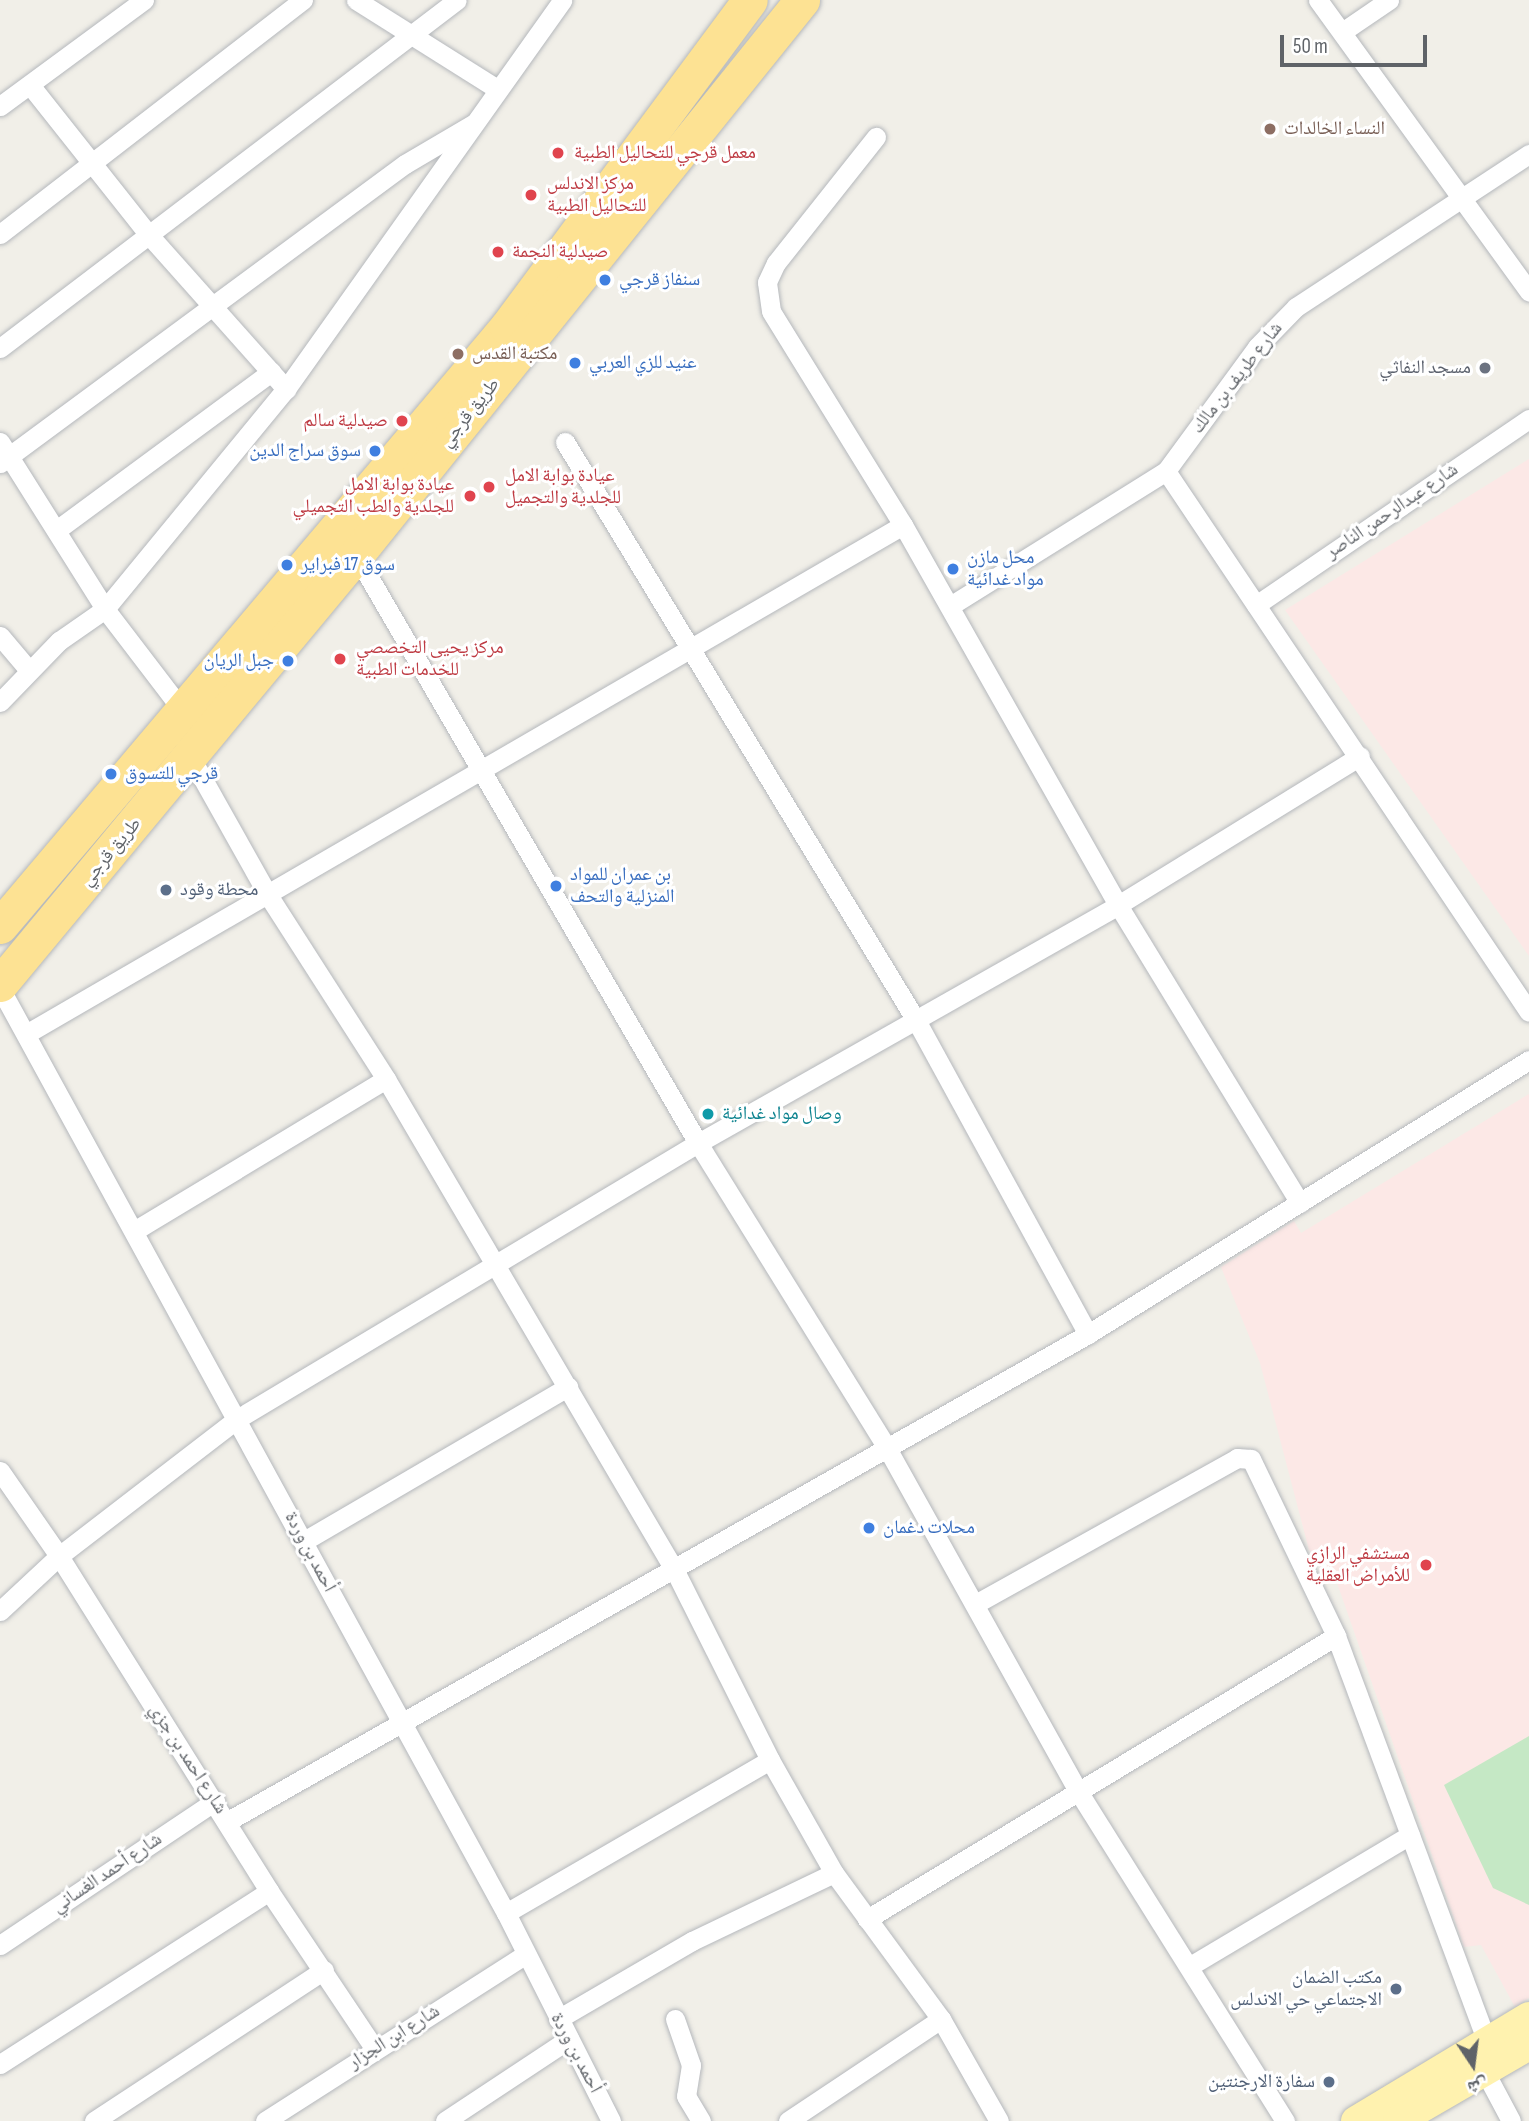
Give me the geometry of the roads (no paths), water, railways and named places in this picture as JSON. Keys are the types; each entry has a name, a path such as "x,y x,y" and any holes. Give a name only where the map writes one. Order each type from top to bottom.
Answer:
{"highway":[{"name":"طريق قرجي","path":"0,926 508,327 749,0"},
{"name":"طريق قرجي","path":"0,986 191,758 802,3"}],"main road":[{"path":"1398,2121 1486,2057 1529,2018"},
{"path":"1356,2121 1486,2057 1529,2045"}],"street":[{"path":"0,106 144,0"},
{"path":"0,234 303,0"},
{"path":"356,0 496,88"},
{"path":"0,348 457,0"},
{"path":"1318,0 1529,292"},
{"path":"1342,32 1389,0"},
{"path":"0,702 28,669 105,609 286,389 480,120 496,88 558,2"},
{"path":"30,85 95,163 148,234 210,307 286,389"},
{"path":"183,711 105,609 58,529 4,453 405,164 480,120"},
{"path":"876,137 776,264 767,282 771,311 903,525 1118,905 1300,1203"},
{"name":"شارع طريف بن مالك","path":"950,606 1166,471 1277,325 1296,307 1529,154"},
{"path":"58,529 271,372"},
{"name":"شارع عبدالرحمن الناصر","path":"1256,605 1529,419"},
{"path":"565,442 917,1022 1088,1334"},
{"path":"1166,471 1360,755 1529,1012"},
{"path":"26,1034 903,525"},
{"path":"356,555 698,1143 887,1448 977,1603 1079,1791 1285,2121"},
{"path":"0,636 28,669"},
{"path":"0,1611 59,1556 237,1419 698,1143 917,1022 1118,905 1360,755"},
{"path":"191,758 268,895 386,1079 493,1265 568,1387 674,1571 770,1760 834,1873 941,2020 999,2121"},
{"name":"أحمد بن وردة","path":"0,986 506,1913 611,2121"},
{"path":"228,1821 674,1571 1088,1334 1529,1060"},
{"path":"134,1231 386,1079"},
{"path":"304,1541 568,1387"},
{"path":"977,1603 1244,1457 1251,1459 1336,1636 1511,2121"},
{"name":"شارع احمد بن جزي","path":"0,1471 59,1556 228,1821 269,1891 374,2048"},
{"path":"867,1919 1336,1636"},
{"path":"506,1913 770,1760"},
{"name":"شارع أحمد الغساني","path":"0,1945 215,1801"},
{"path":"1190,1966 1410,1835"},
{"path":"558,2020 692,1941 834,1873"},
{"path":"0,2064 269,1891"},
{"name":"شارع ابن الجزار","path":"265,2121 374,2048 525,1955"},
{"path":"94,2121 324,1970"},
{"path":"675,2019 691,2066 686,2096 701,2121"},
{"path":"788,2121 941,2020"},
{"path":"445,2121 569,2039"}],"place":[{"name":"النساء الخالدات","path":"1270,129"},
{"name":"معمل قرجي للتحاليل الطبية","path":"558,153"},
{"name":"مركز الاندلس للتحاليل الطبية","path":"531,195"},
{"name":"صيدلية النجمة","path":"498,252"},
{"name":"سنفاز قرجي","path":"605,280"},
{"name":"مكتبة القدس","path":"458,354"},
{"name":"عنيد للزي العربي","path":"575,363"},
{"name":"مسجد النفاثي","path":"1485,368"},
{"name":"صيدلية سالم","path":"402,421"},
{"name":"سوق سراج الدين","path":"375,451"},
{"name":"عيادة بوابة الامل للجلدية والتجميل","path":"489,487"},
{"name":"عيادة بوابة الامل للجلدية والطب التجميلي","path":"470,496"},
{"name":"سوق 17 فبراير","path":"287,565"},
{"name":"محل مازن مواد غدائية","path":"953,569"},
{"name":"مركز يحيى التخصصي للخدمات الطبية","path":"340,659"},
{"name":"جبل الريان","path":"288,661"},
{"name":"قرجي للتسوق","path":"111,774"},
{"name":"بن عمران للمواد المنزلية والتحف","path":"556,886"},
{"name":"محطة وقود","path":"166,890"},
{"name":"وصال مواد غدائية","path":"708,1114"},
{"name":"محلات دغمان","path":"869,1528"},
{"name":"مستشفي الرازي للأمراض العقلية","path":"1426,1565"},
{"name":"مكتب الضمان الاجتماعي حي الاندلس","path":"1396,1989"},
{"name":"سفارة الارجنتين","path":"1329,2082"}]}
